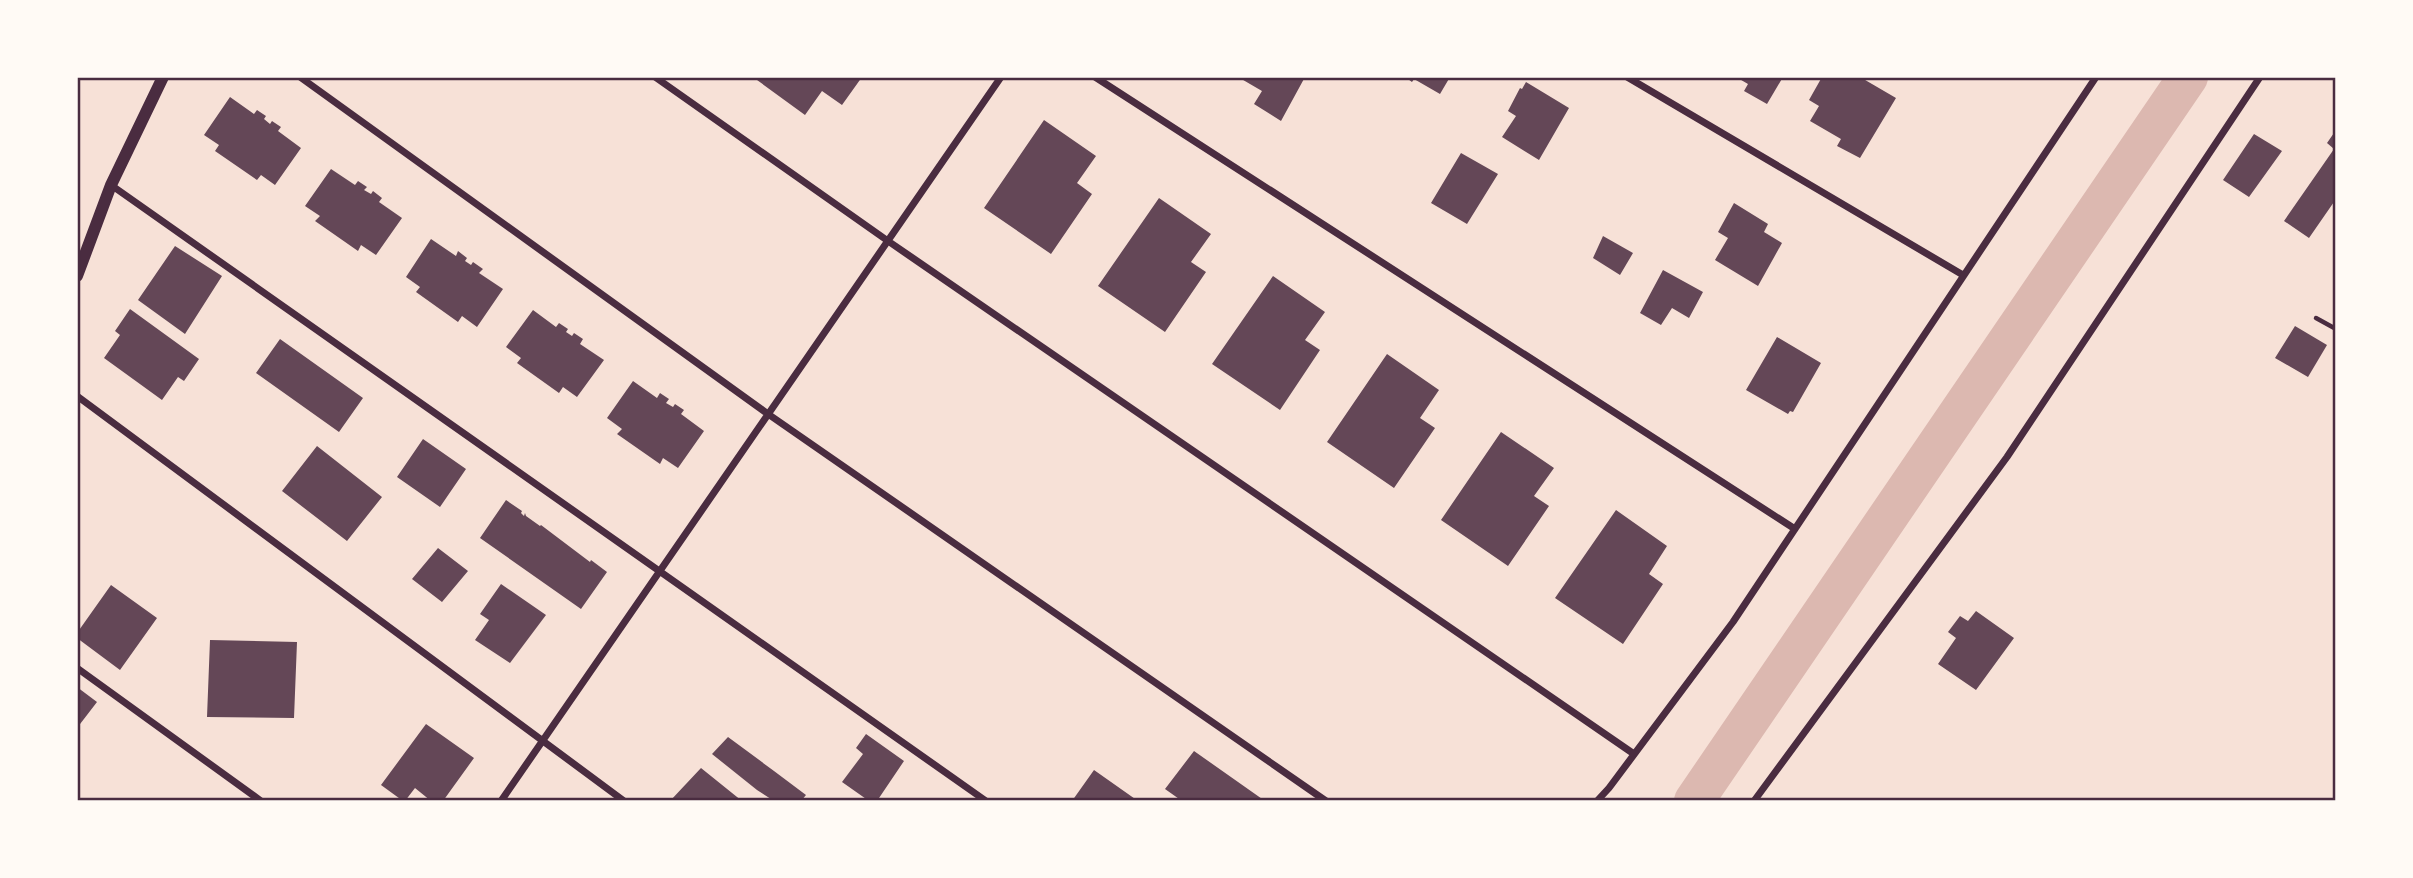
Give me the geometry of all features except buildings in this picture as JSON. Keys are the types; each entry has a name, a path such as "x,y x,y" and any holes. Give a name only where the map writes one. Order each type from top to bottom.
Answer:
{"street":[{"path":"77,275 111,185 163,77"},
{"path":"300,77 768,414 1326,801"},
{"path":"655,77 1634,754"},
{"path":"501,801 1001,77"},
{"path":"1095,77 1795,529"},
{"path":"1627,77 1964,275"},
{"path":"1597,801 1733,622 2096,77"},
{"path":"1754,801 2007,457 2260,77"},
{"path":"111,185 986,801"},
{"path":"77,396 624,801"},
{"path":"77,668 261,801"}],"path":[{"path":"2316,318 2336,329"}],"waterway":[{"path":"1694,801 2188,77"}]}
